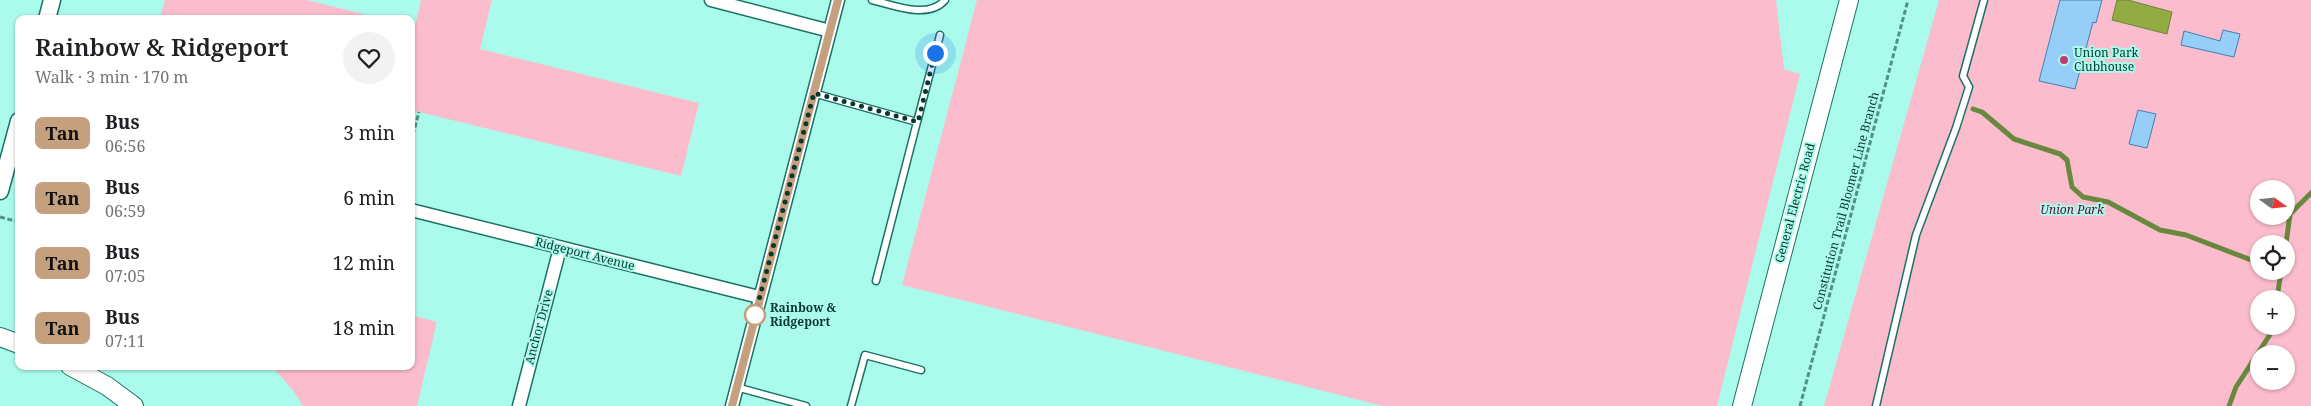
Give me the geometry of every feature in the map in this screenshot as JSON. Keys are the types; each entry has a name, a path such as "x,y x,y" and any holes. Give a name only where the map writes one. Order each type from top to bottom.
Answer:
{"main road":[{"name":"General Electric Road","path":"1742,406 1849,0"},
{"path":"0,338 15,343"},
{"path":"77,370 107,386 134,406"}],"street":[{"path":"48,15 52,0"},
{"path":"711,0 830,31"},
{"path":"732,406 838,0"},
{"path":"0,191 15,136"},
{"name":"Ridgeport Avenue","path":"415,211 759,297"},
{"name":"Anchor Drive","path":"519,406 560,248"}],"lane":[{"path":"872,0 925,10 935,8 945,0"},
{"path":"1876,406 1916,235 1956,128 1969,87 1963,76 1984,0"},
{"path":"876,281 940,35"},
{"path":"814,93 918,122"},
{"path":"851,406 865,355 921,370"},
{"path":"736,387 806,406"}],"path":[{"name":"Constitution Trail Bloomer Line Branch","path":"1800,406 1908,0"},
{"path":"415,127 419,112"},
{"path":"0,218 15,221"}],"green space":[{"path":"165,0 307,0 367,15 161,15"},
{"path":"421,0 492,0 480,49 699,103 681,176 415,111 415,26"},
{"path":"977,0 1776,0 1784,69 1800,74 1717,406 1383,406 902,285"},
{"name":"Union Park","path":"1939,0 2311,0 2311,406 1824,406"},
{"path":"415,316 437,322 417,406 303,406 295,393 275,370 415,370"}],"shaded area":[{"path":"2117,0 2128,0 2172,12 2167,34 2112,20"}],"building":[{"name":"Union Park Clubhouse","path":"2060,0 2102,0 2096,23 2093,22 2075,89 2039,81"},
{"path":"2223,30 2240,34 2234,57 2181,45 2184,31 2220,41"},
{"path":"2138,110 2156,114 2147,148 2129,144"}],"waterway":[{"path":"1973,109 1982,112 2014,139 2060,154 2067,160 2072,187 2083,197 2108,202 2160,230 2186,235 2250,260"},
{"path":"2287,235 2290,214 2311,193"},
{"path":"2278,290 2280,280"},
{"path":"2229,406 2236,387 2270,335"}],"bus line":[{"name":"Tan","path":"732,406 838,0"}],"place":[{"name":"Union Park Clubhouse","path":"2064,60"},
{"name":"Rainbow & Ridgeport","path":"755,315"}],"route":[{"path":"755,315 814,93 918,122 935,53"}]}
